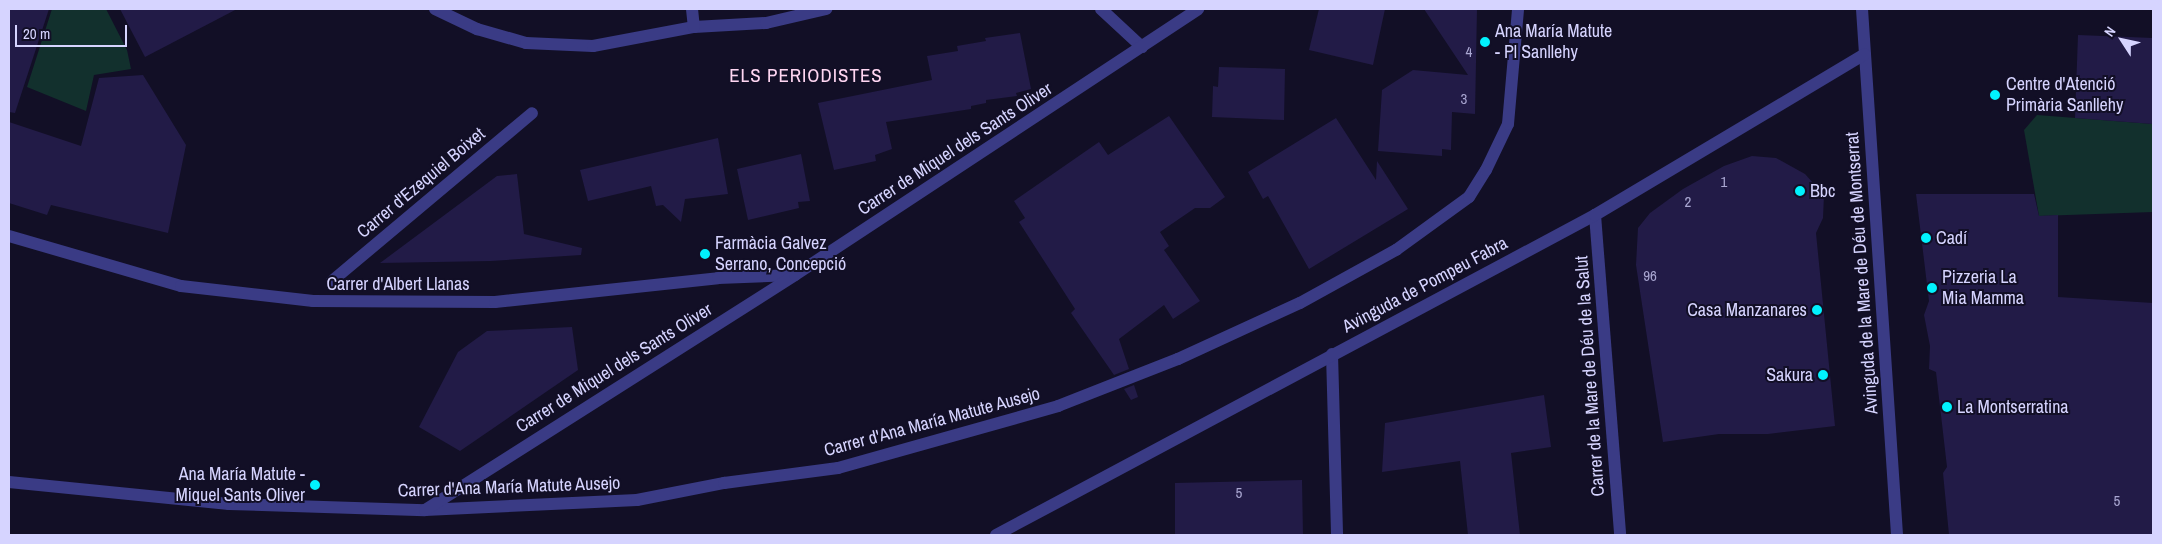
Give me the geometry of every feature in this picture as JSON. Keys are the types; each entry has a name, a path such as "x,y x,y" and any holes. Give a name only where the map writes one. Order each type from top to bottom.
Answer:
{"street":[{"path":"435,9 477,29 526,43 593,46 694,27 766,23 826,9"},
{"path":"692,9 694,27"},
{"path":"1101,9 1142,47"},
{"name":"Carrer de Miquel dels Sants Oliver","path":"425,510 795,275 1198,9"},
{"name":"Carrer d'Ana María Matute Ausejo","path":"9,482 229,504 425,510 637,500 716,484 838,468 1058,406 1235,334 1300,303 1396,250 1469,197 1486,170 1508,124 1518,9"},
{"name":"Avinguda de la Mare de Déu de Montserrat","path":"1862,9 1897,535"},
{"name":"Avinguda de Pompeu Fabra","path":"996,535 1595,215 1865,54"},
{"name":"Carrer d'Ezequiel Boixet","path":"332,280 532,113"},
{"name":"Carrer de la Mare de Déu de la Salut","path":"1595,215 1620,535"},
{"name":"Carrer d'Albert Llanas","path":"9,236 181,286 265,298 313,301 494,302 718,278 795,275"},
{"path":"1332,354 1337,535"}],"green space":[{"path":"52,9 106,9 127,50 131,69 94,75 86,111 27,87"},
{"path":"2037,115 2153,124 2153,212 2039,216 2024,130"}],"building":[{"path":"9,9 49,9 15,113 9,112"},
{"path":"120,9 237,9 145,57"},
{"path":"1319,9 1385,9 1373,65 1309,50"},
{"path":"1424,9 1477,9 1475,114 1452,112 1451,150 1442,149 1442,156 1378,151 1382,90 1413,70 1468,75"},
{"path":"1020,33 1031,89 1016,93 1017,96 986,100 986,103 971,106 971,109 886,122 892,149 875,155 876,161 834,170 818,103 932,80 927,56 958,51 957,46 986,41 985,38"},
{"path":"2078,35 2153,38 2153,124 2075,118"},
{"path":"1219,67 1285,69 1284,120 1212,117 1213,86 1218,87"},
{"path":"143,75 186,145 168,233 51,205 47,215 9,203 9,122 81,146 99,78"},
{"path":"1169,116 1225,197 1210,208 1195,208 1160,232 1169,246 1164,250 1200,301 1173,319 1164,305 1119,339 1129,369 1114,375 1071,313 1075,309 1019,222 1025,218 1014,201 1099,142 1108,155"},
{"path":"1336,118 1376,180 1377,161 1408,209 1309,269 1268,196 1263,199 1248,172"},
{"path":"718,138 728,194 685,199 681,222 663,205 656,206 651,186 588,201 580,170"},
{"path":"801,154 810,201 798,202 799,208 748,220 737,169"},
{"path":"1752,156 1776,158 1805,174 1824,195 1823,218 1816,233 1835,426 1768,434 1719,434 1663,442 1636,265 1638,228 1650,213 1683,189 1724,166"},
{"path":"517,174 524,234 582,248 581,255 491,261 380,263 497,176"},
{"path":"1916,194 2034,194 2039,216 2058,215 2058,297 2153,303 2153,535 1949,535 1943,473 1947,467 1936,372 1929,369 1930,346 1924,315 1929,301"},
{"path":"572,327 578,370 460,451 419,427 458,352 487,331"},
{"path":"1134,385 1138,397 1131,400 1124,389"},
{"path":"1544,395 1551,447 1511,453 1520,535 1468,535 1460,461 1382,472 1385,423"},
{"path":"1302,480 1303,535 1175,535 1175,483"}],"place":[{"name":"Ana María Matute - Pl Sanllehy","path":"1485,42"},
{"name":"Centre d'Atenció Primària Sanllehy","path":"1995,95"},
{"name":"Bbc","path":"1800,191"},
{"name":"Cadí","path":"1926,238"},
{"name":"Farmàcia Galvez Serrano, Concepció","path":"705,254"},
{"name":"Pizzeria La Mia Mamma","path":"1932,288"},
{"name":"Casa Manzanares","path":"1817,310"},
{"name":"Sakura","path":"1823,375"},
{"name":"La Montserratina","path":"1947,407"},
{"name":"Ana María Matute - Miquel Sants Oliver","path":"315,485"}],"district":[{"name":"ELS PERIODISTES","path":"806,76"}]}
